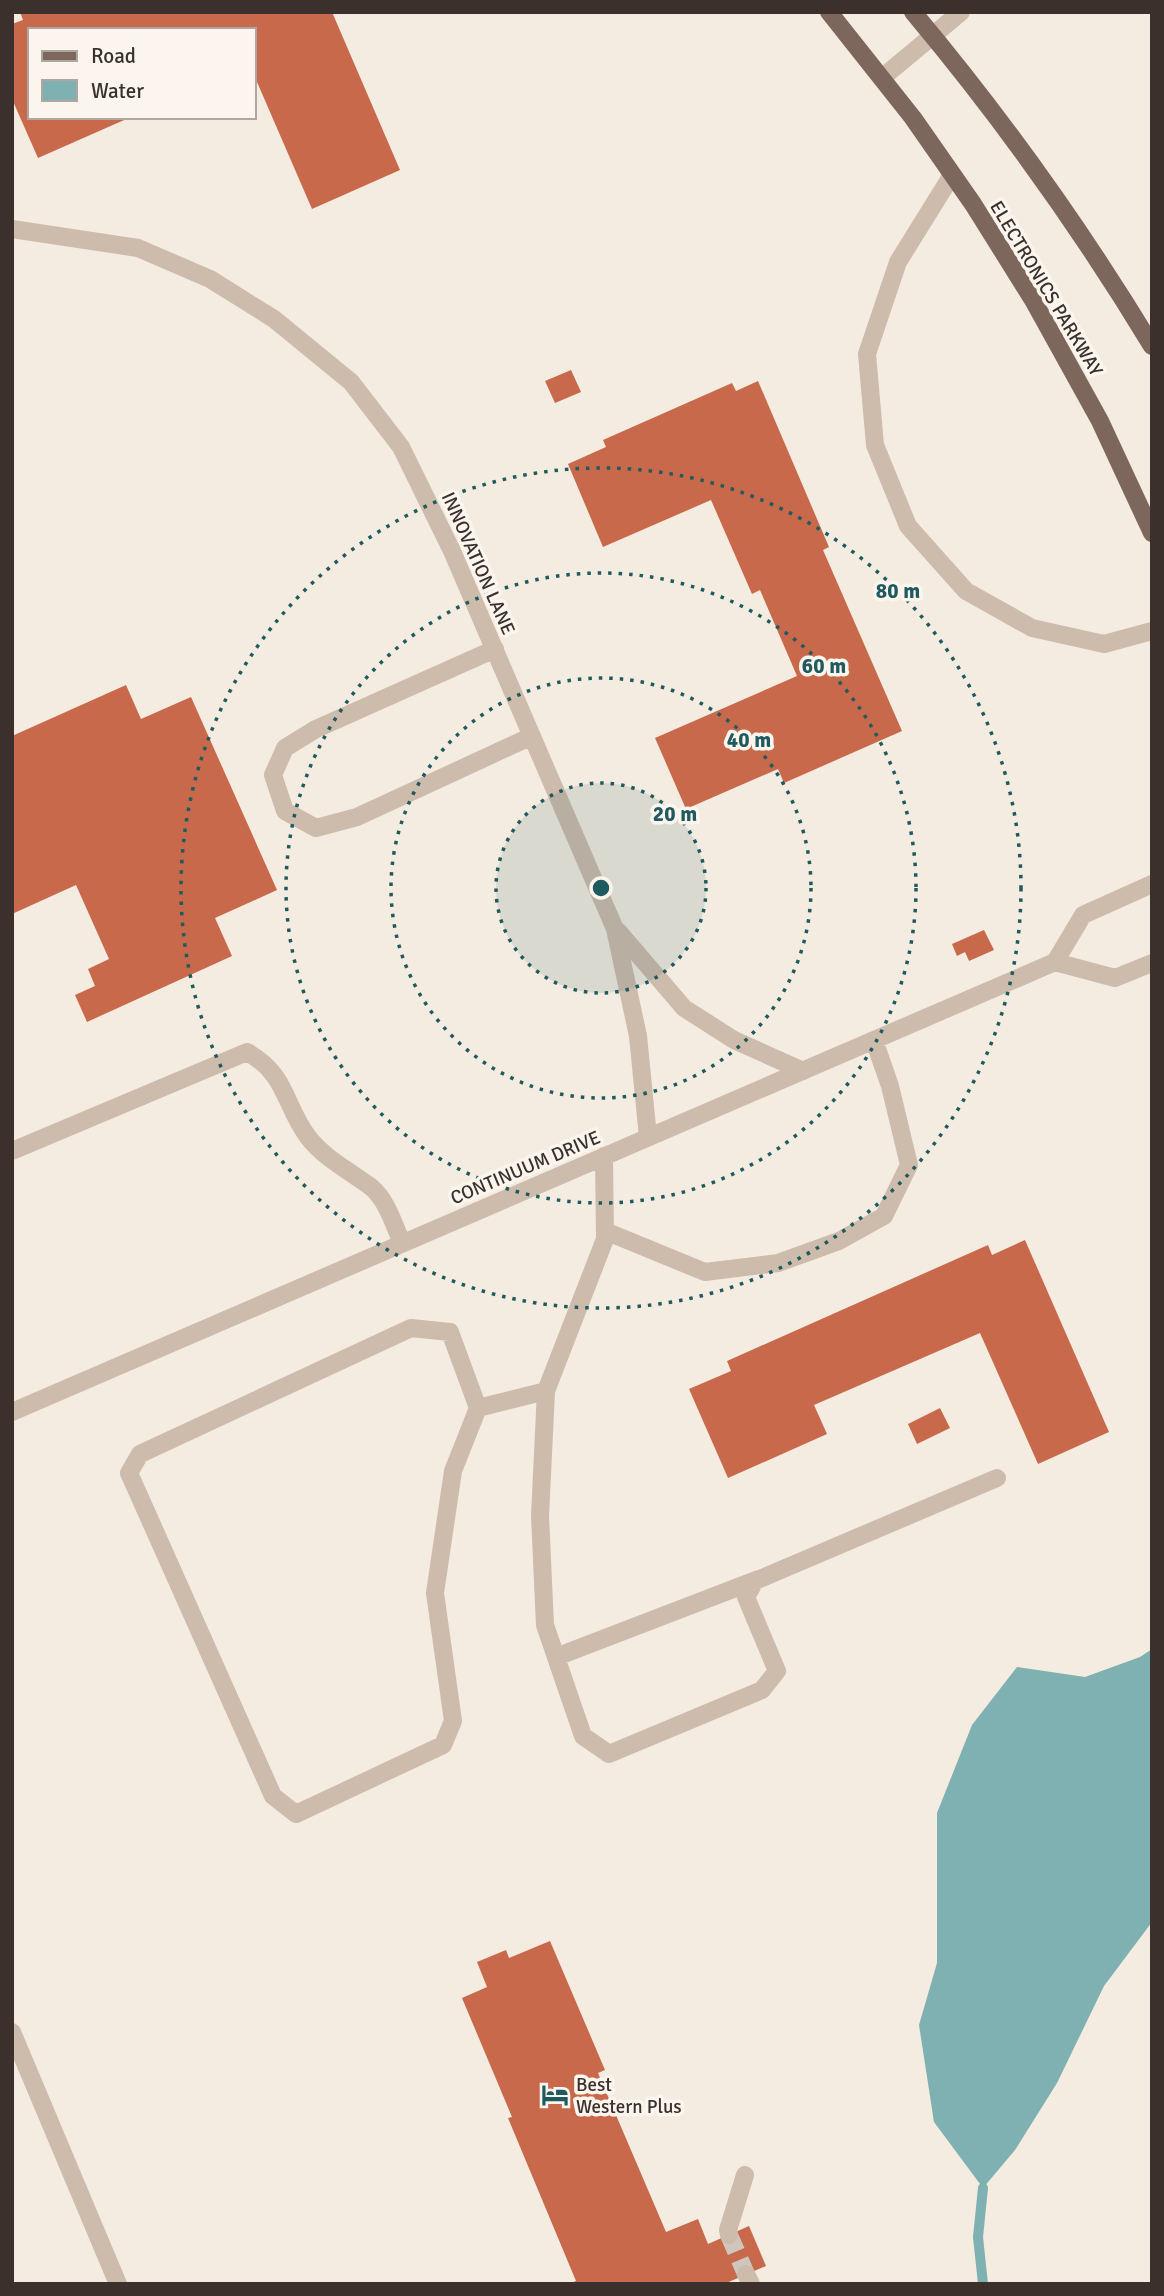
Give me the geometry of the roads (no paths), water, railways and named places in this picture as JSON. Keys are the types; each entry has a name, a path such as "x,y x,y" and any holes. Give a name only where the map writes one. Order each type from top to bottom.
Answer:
{"main road":[{"name":"ELECTRONICS PARKWAY","path":"830,12 883,77 952,175 1033,300 1100,421 1152,533"},
{"path":"913,12 1099,258 1152,346"}],"street":[{"path":"883,77 961,12"},
{"path":"952,175 898,262 867,354 875,445 908,526 965,591 1032,628 1104,644 1152,631"},
{"path":"12,216 20,229"},
{"name":"INNOVATION LANE","path":"20,229 138,248 210,279 274,319 352,382 401,447 452,551 615,929 638,1036 648,1137"},
{"path":"495,649 316,729 285,748 273,775 285,811 316,828 358,817 532,736"},
{"path":"1152,884 1083,915 1055,962 1115,978 1152,963"},
{"path":"615,929 684,1008 734,1040 803,1071"},
{"name":"CONTINUUM DRIVE","path":"12,1412 1055,962"},
{"path":"605,1231 705,1272 778,1263 839,1241 884,1216 909,1165 890,1086 874,1040"},
{"path":"12,1151 247,1052 265,1062 278,1078 308,1137 343,1169 373,1188 383,1202 402,1243"},
{"path":"604,1156 605,1239 546,1391 540,1516 545,1625 583,1736 609,1754 762,1690 777,1671 746,1597 755,1581 760,1578"},
{"path":"411,1328 450,1332 478,1408 453,1471 435,1593 453,1721 443,1745 296,1814 273,1796 129,1474 140,1454 411,1328"},
{"path":"478,1408 546,1391"},
{"path":"556,1657 760,1578 998,1478"},
{"path":"12,2032 118,2284"},
{"path":"729,2235 728,2230 745,2175"}],"water":[{"path":"1152,1649 1152,1922 1104,1986 1057,2083 1015,2150 983,2188 934,2122 919,2025 937,1963 937,1813 972,1725 1017,1667 1085,1677 1140,1657"}],"waterway":[{"path":"983,2188 978,2237 983,2284"}],"tunnel":[{"path":"729,2235 746,2274"}],"place":[{"name":"Best Western Plus","path":"555,2095"}]}
